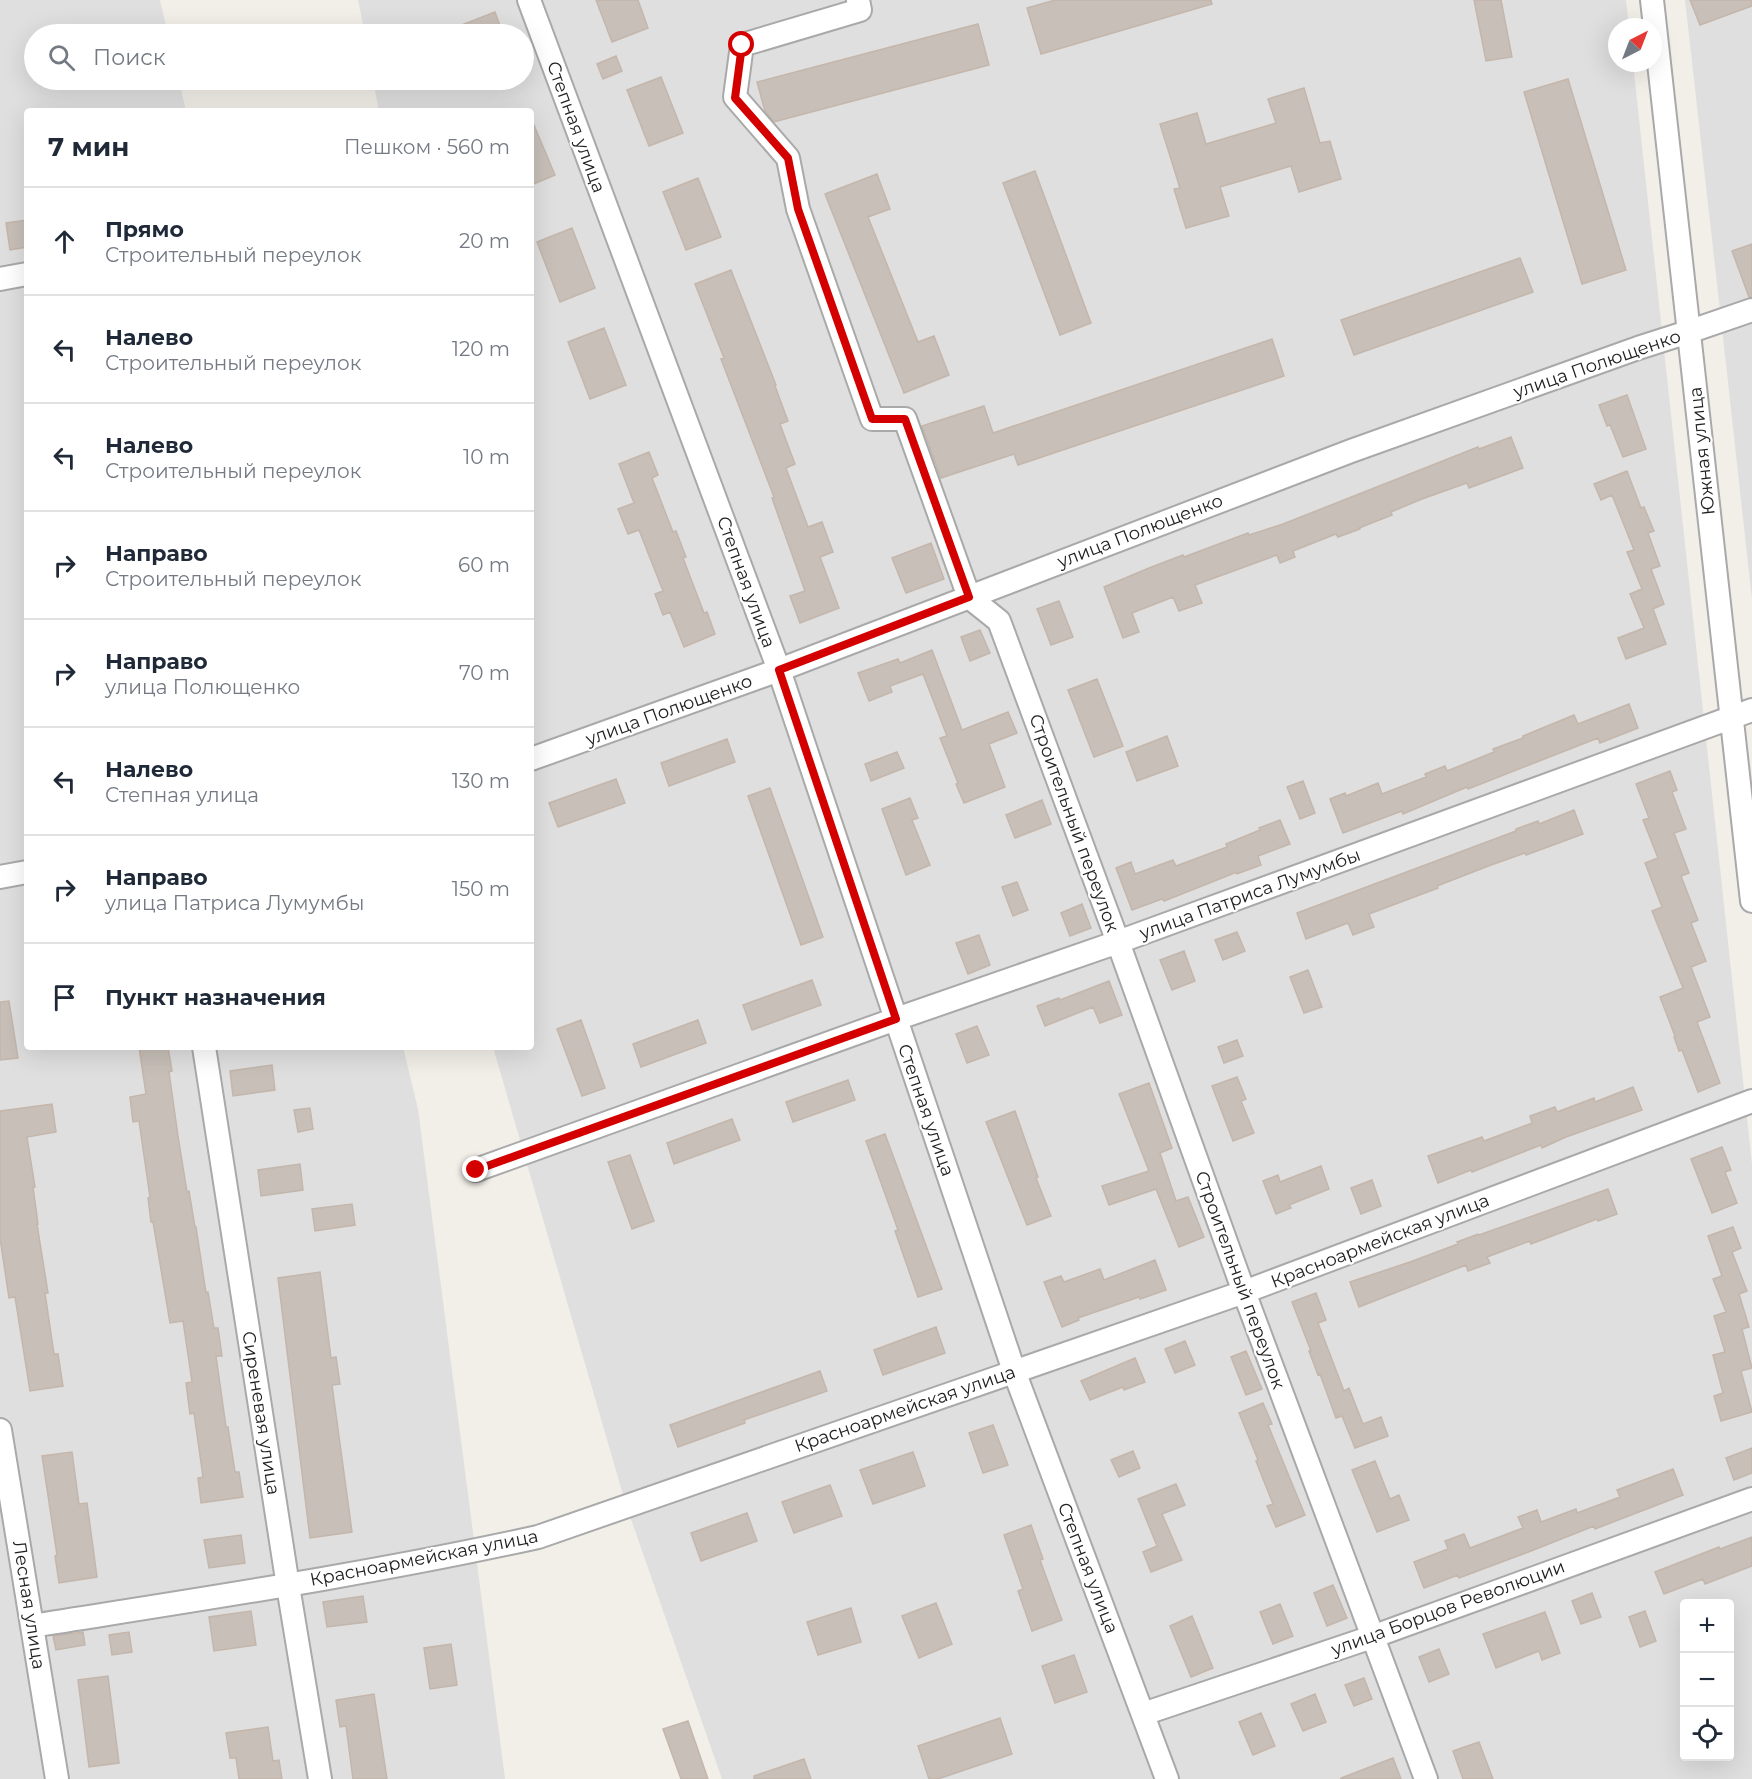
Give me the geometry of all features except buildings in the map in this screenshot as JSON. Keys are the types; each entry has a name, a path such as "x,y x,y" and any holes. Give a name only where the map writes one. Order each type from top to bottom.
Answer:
{"street":[{"name":"Степная улица","path":"529,0 779,670 1014,1371 1167,1779"},
{"path":"858,0 860,9 742,45 735,98 788,158 798,209 872,419 905,419 969,597"},
{"name":"Южная улица","path":"1652,0 1689,332 1742,714 1752,901"},
{"path":"0,279 24,275"},
{"name":"улица Полющенко","path":"534,758 779,670 1351,451 1638,348 1752,310"},
{"name":"Строительный переулок","path":"969,597 999,621 1244,1292 1426,1779"},
{"name":"улица Патриса Лумумбы","path":"476,1170 1118,942 1742,714"},
{"path":"0,877 24,873"},
{"name":"Сиреневая улица","path":"204,1050 320,1779"},
{"name":"Красноармейская улица","path":"32,1626 288,1586 454,1555 538,1536 1244,1292 1752,1101"},
{"name":"Лесная улица","path":"0,1430 57,1779"},
{"name":"улица Борцов Революции","path":"1143,1714 1372,1637 1752,1499"}],"shaded area":[{"path":"0,0 160,0 166,24 24,24 24,90 181,90 185,108 24,108 24,1050 404,1050 418,1109 505,1779 0,1779"},
{"path":"358,0 1626,0 1628,18 1608,18 1608,72 1634,72 1752,1164 1752,1779 722,1779 626,1505 494,1050 534,1050 534,108 378,108 375,90 534,90 534,24 363,24"},
{"path":"1685,0 1752,0 1752,600 1725,355"}],"route":[{"path":"476,1170 896,1019 779,670 969,597 905,419 872,419 798,209 788,158 735,98 742,45"}]}
